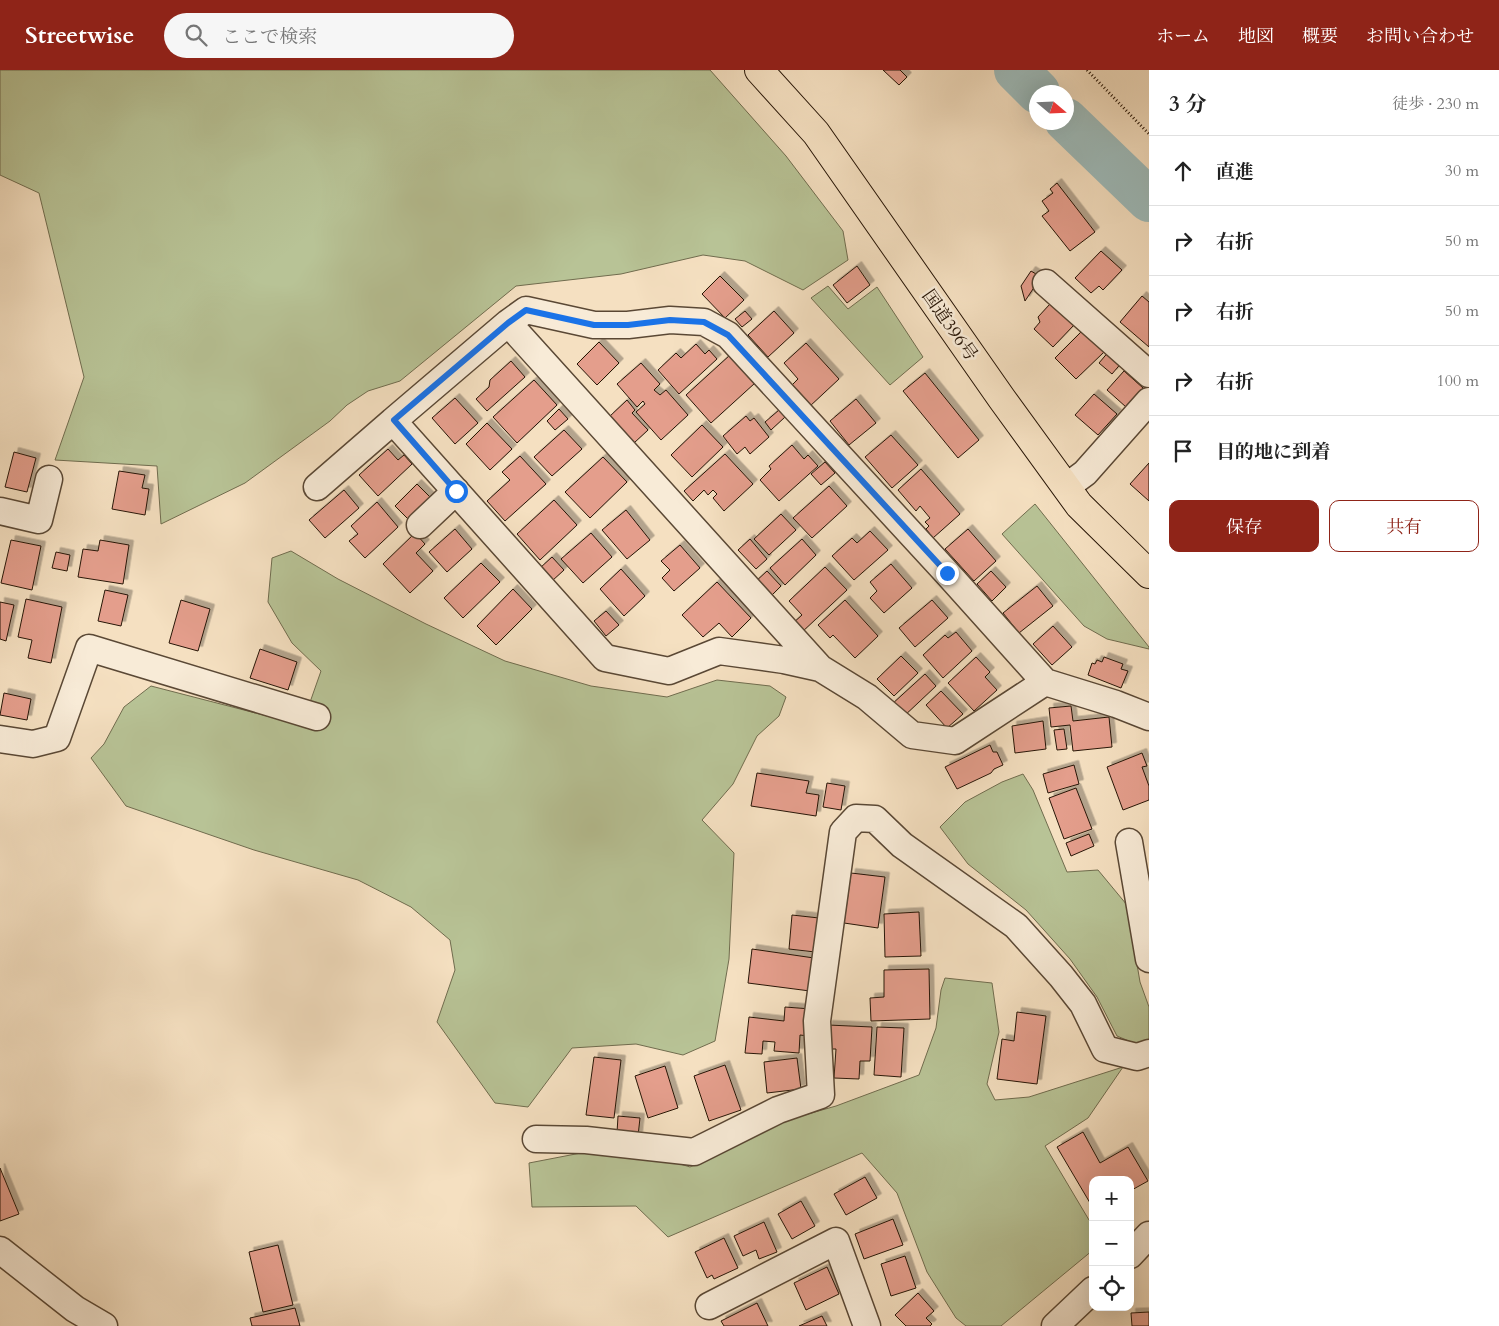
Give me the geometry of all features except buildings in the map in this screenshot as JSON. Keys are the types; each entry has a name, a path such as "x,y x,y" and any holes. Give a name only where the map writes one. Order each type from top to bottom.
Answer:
{"highway":[{"name":"国道396号","path":"759,70 816,134 1002,399 1079,505 1149,574"}],"street":[{"path":"1046,283 1149,374"},
{"path":"317,487 508,323 526,310 594,325 628,325 670,320 704,322 728,335 1044,682 1116,704 1149,717"},
{"path":"508,323 820,668 867,697 912,735 955,741 1044,682"},
{"path":"1066,487 1085,473 1149,401"},
{"path":"394,420 605,658 670,671 719,651 784,660 820,668"},
{"path":"0,511 39,520 49,479"},
{"path":"420,525 456,491"},
{"path":"0,739 32,744 56,738 89,648 318,717"},
{"path":"536,1139 586,1140 694,1152 778,1110 821,1095 817,1021 843,832 856,818 875,819 902,845 1016,926 1062,976 1083,1004 1105,1050 1138,1057 1149,1053"},
{"path":"1129,842 1149,959"},
{"path":"1134,1251 1149,1235"},
{"path":"709,1306 836,1241 867,1326"},
{"path":"0,1250 75,1309 104,1326"},
{"path":"1054,1326 1089,1294"}],"path":[{"path":"1087,70 1149,134"}],"green space":[{"path":"0,70 710,70 786,156 843,231 848,260 803,290 745,261 703,255 621,274 516,286 400,381 368,391 245,483 161,524 157,466 55,460 84,377 39,193 0,175"},
{"path":"828,286 848,309 877,287 923,357 890,385 811,298"},
{"path":"1035,504 1149,649 1107,639 1084,626 1002,534"},
{"path":"291,551 338,579 426,624 505,661 591,686 667,697 717,680 770,686 786,697 779,716 757,736 733,784 702,820 734,853 729,959 715,1041 683,1055 636,1044 572,1048 528,1107 495,1103 437,1022 455,970 450,940 411,907 358,880 254,850 126,806 91,758 104,744 124,707 151,686 302,725 321,671 292,643 268,602 272,558"},
{"path":"1023,774 1033,790 1067,872 1098,870 1127,905 1140,982 1149,1007 1149,1045 1143,1047 1117,1036 1097,997 1070,959 1026,910 968,864 940,827 965,802 1002,782"},
{"path":"945,978 992,983 999,1032 987,1084 995,1100 1029,1097 1123,1067 1088,1118 1045,1146 1089,1220 1089,1253 1001,1326 966,1326 956,1318 927,1272 897,1193 862,1153 668,1237 636,1206 532,1207 529,1163 586,1152 677,1163 690,1167 783,1121 836,1106 919,1075 936,1028 941,990"}],"waterway":[{"path":"1016,70 1031,85"},
{"path":"1074,128 1149,200"}],"route":[{"path":"456,491 394,420 508,323 526,310 594,325 628,325 670,320 704,322 728,335 947,573"}]}
